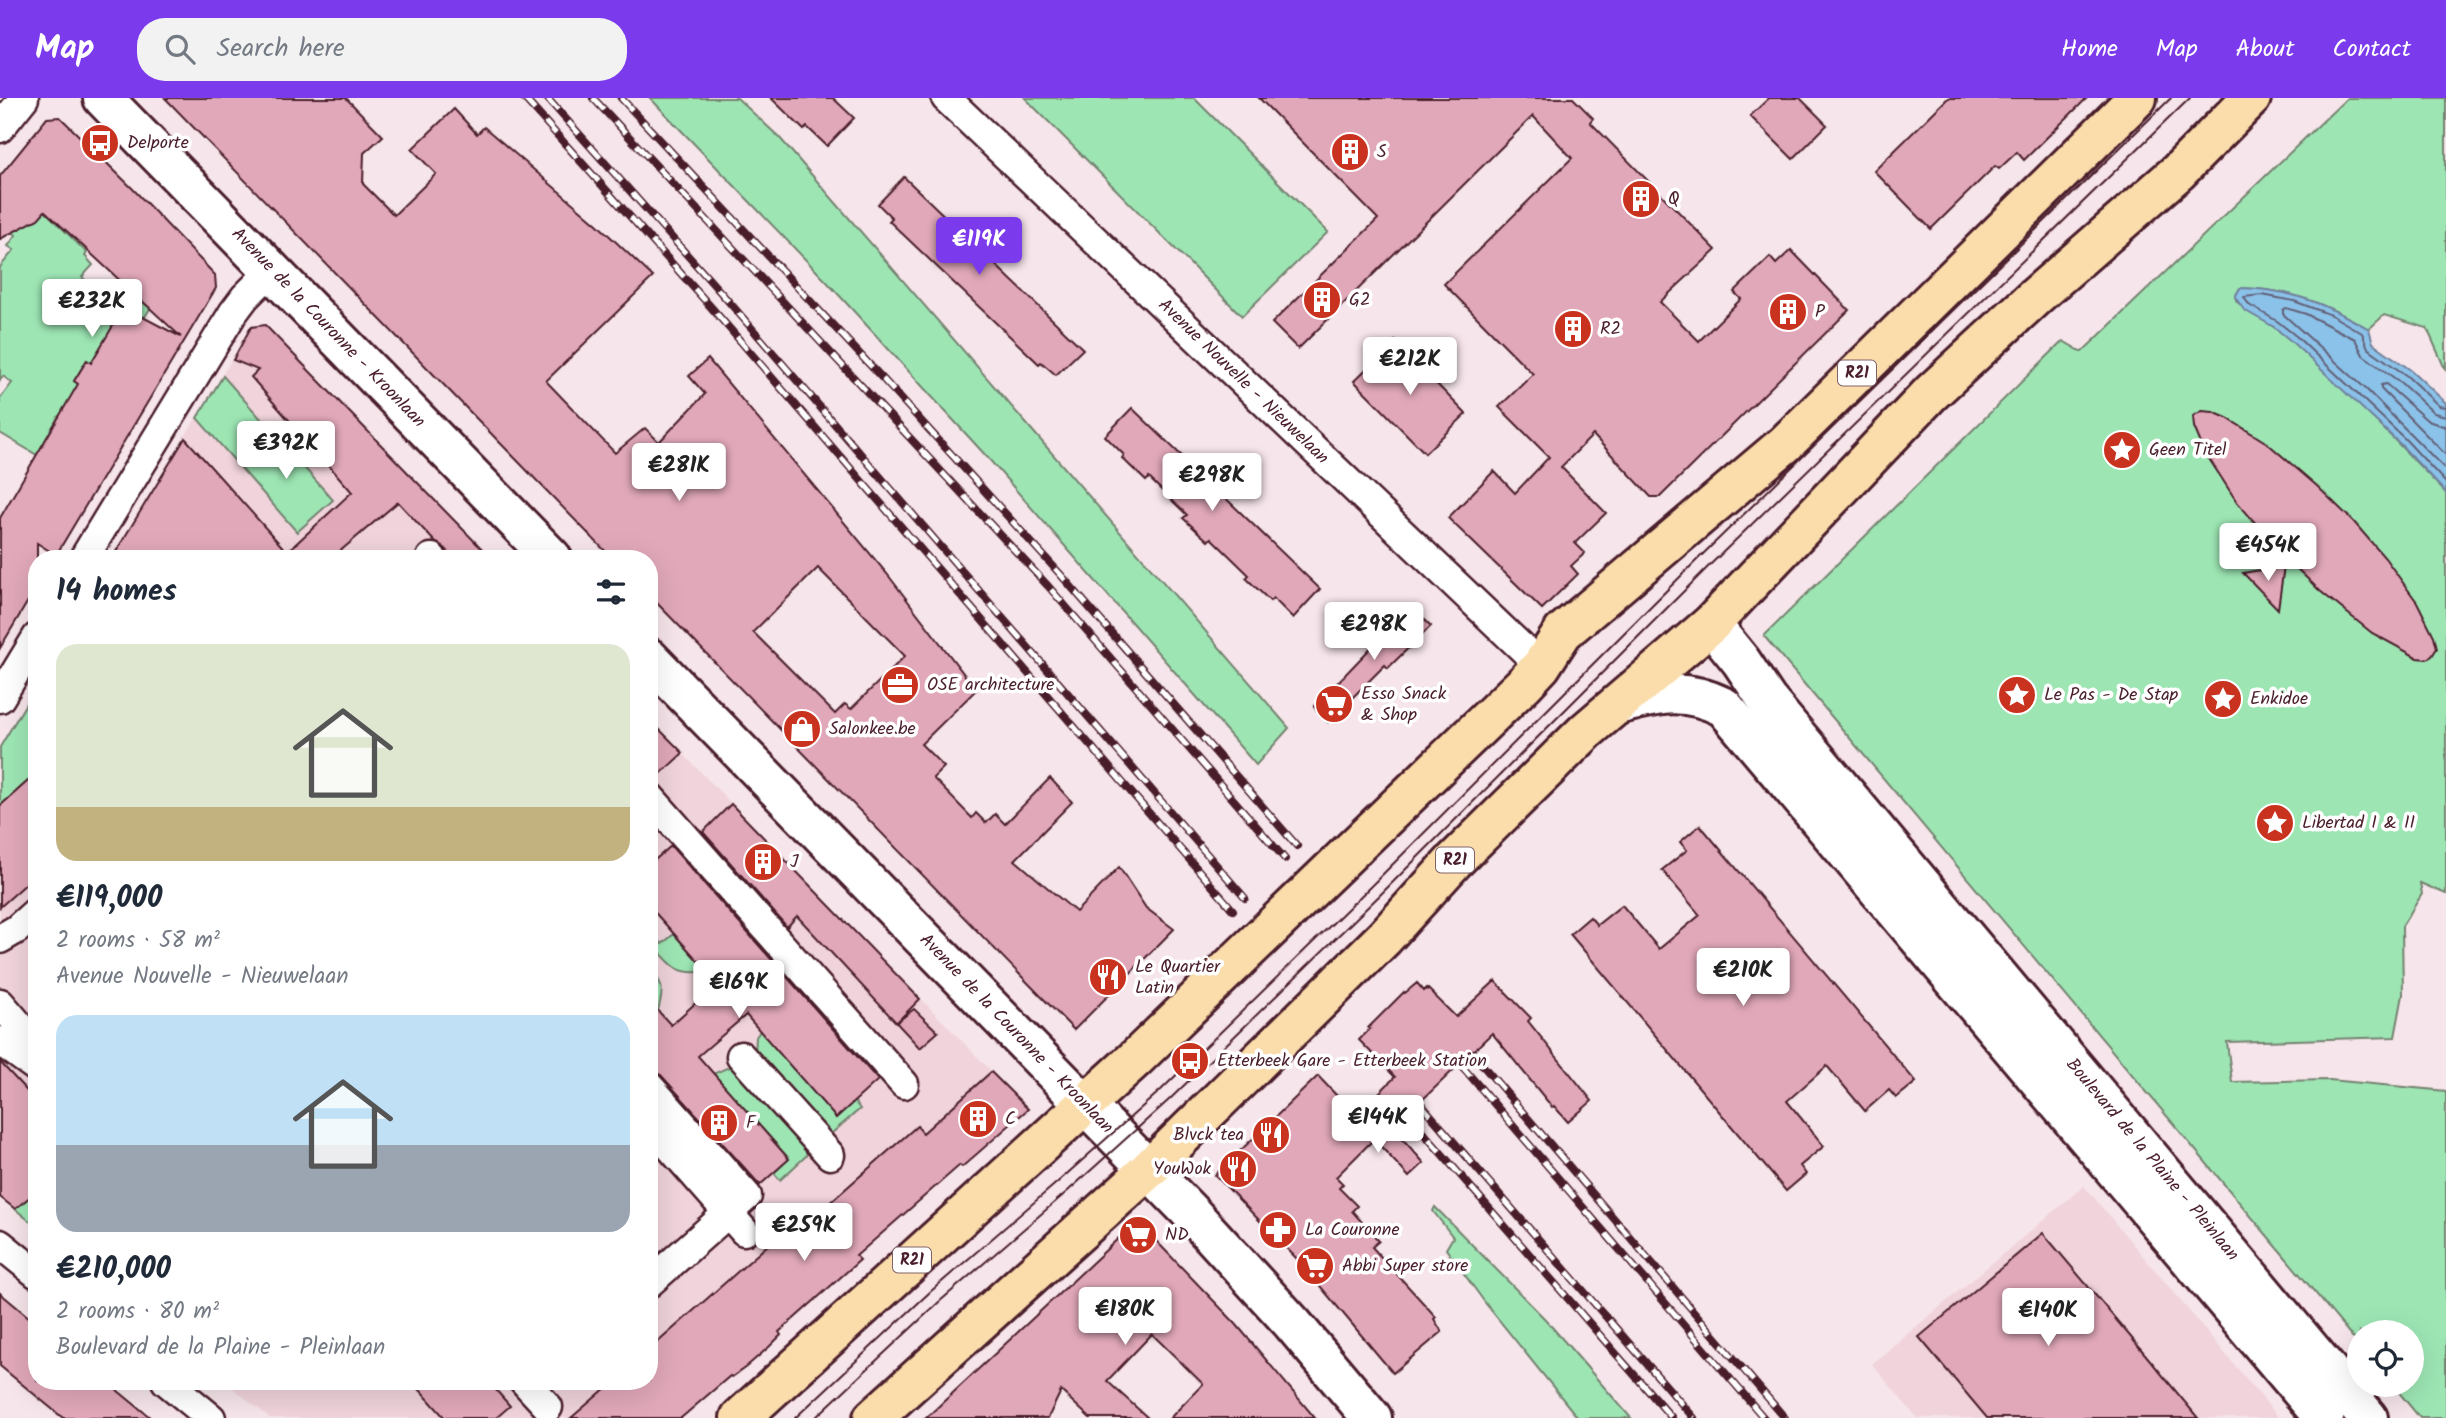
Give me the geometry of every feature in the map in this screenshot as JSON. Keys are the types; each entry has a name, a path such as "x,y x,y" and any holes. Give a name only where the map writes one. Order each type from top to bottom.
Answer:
{"main road":[{"name":"Avenue de la Couronne - Kroonlaan","path":"103,98 544,550"},
{"name":"R21","path":"740,1418 1086,1105 1541,666 1563,632 1785,444 2137,98"},
{"name":"R21","path":"873,1418 1148,1170 1384,938 1454,860 1586,731 1711,624 1931,393 2045,288 2178,172 2251,98"},
{"name":"Boulevard de la Plaine - Pleinlaan","path":"1711,624 1741,661 1753,712 1920,913 2324,1418"},
{"name":"Avenue de la Couronne - Kroonlaan","path":"658,667 1148,1170 1278,1307 1372,1418"},
{"name":"Boulevard de la Plaine - Pleinlaan","path":"1617,705 1659,693 1689,695 1724,707 1753,712"},
{"name":"Boulevard de la Plaine - Pleinlaan","path":"1920,913 2102,1098 2368,1418"}],"street":[{"path":"0,128 24,98"},
{"name":"Avenue Nouvelle - Nieuwelaan","path":"946,98 1541,666"},
{"path":"90,550 233,313 272,270"},
{"path":"0,698 28,652"},
{"path":"658,818 904,1084"},
{"path":"0,939 28,919"},
{"path":"0,1003 19,1025 28,1041"},
{"path":"0,1041 28,1061"},
{"path":"741,1056 830,1154"},
{"path":"658,1096 747,1196 736,1222 658,1277"},
{"path":"658,1133 736,1222"},
{"path":"0,1244 28,1267"},
{"path":"177,1390 211,1418"},
{"path":"532,1390 548,1408"}],"shaded area":[{"path":"265,325 483,550 117,550 251,327"},
{"path":"28,700 28,1220 0,1197 0,747"},
{"path":"658,728 1028,1109 857,1256 860,1260 779,1332 758,1357 732,1377 729,1376 681,1418 270,1418 235,1390 658,1390"},
{"path":"2084,1186 2279,1418 1917,1418 1872,1364"}],"green space":[{"path":"650,98 737,98 779,137 1289,728 1256,765 988,458 828,283"},
{"path":"1025,98 1194,98 1328,232 1242,316"},
{"path":"2347,98 2446,98 2446,371 2427,328 2384,315 2369,329 2323,305 2276,291 2240,288 2235,297 2237,302 2285,335 2331,376 2446,493 2446,894 2420,883 2422,894 2402,926 2403,995 2395,1037 2227,1042 2232,1082 2330,1080 2446,1091 2446,1418 2420,1418 2403,1397 2424,1397 2424,1320 2347,1320 2347,1331 1764,636 2063,341 2082,352"},
{"path":"45,211 87,253 85,256 93,265 82,277 104,300 117,291 124,298 138,286 154,302 126,348 99,350 91,363 86,361 74,381 86,389 58,417 37,455 0,433 0,399 12,383 3,376 0,380 0,267 14,250 8,246 16,235 13,232 28,214"},
{"path":"223,376 333,500 297,532 197,418"},
{"path":"28,700 28,781 0,806 0,747"},
{"path":"674,934 707,971 687,972 667,960 658,950 658,939 662,944"},
{"path":"658,978 661,987 658,1011"},
{"path":"760,1031 836,1117 854,1101 860,1109 828,1134 755,1055 756,1037"},
{"path":"731,1066 740,1069 808,1146 806,1156 780,1180 774,1173 789,1159 713,1074"},
{"path":"28,1198 28,1220 15,1209"},
{"path":"1435,1207 1545,1319 1631,1418 1578,1418 1486,1304 1446,1249 1453,1237 1433,1211"}],"water":[{"path":"2240,288 2276,291 2308,300 2369,329 2373,343 2412,371 2446,403 2446,493 2401,445 2291,341 2274,327 2244,310 2235,297"}],"building":[{"path":"165,98 346,98 383,136 364,153 363,184 394,215 436,174 412,149 454,109 477,134 484,127 597,224 653,277 546,381 615,453 645,428 659,442 705,394 689,376 708,359 888,575 976,690 921,744 944,767 933,778 972,818 976,813 986,823 995,814 1005,824 1050,778 1072,802 1015,860 1076,912 1119,867 1146,908 1174,929 1074,1030 658,604 658,550 604,550","holes":["818,568 905,656 851,709 845,704 835,714 753,632"]},
{"path":"771,98 833,98 854,118 827,146 807,127 804,130"},
{"path":"1259,98 1573,98 1593,118 1590,122 1716,250 1660,302 1699,341 1741,299 1734,292 1770,257 1776,264 1791,250 1849,310 1660,497 1651,497 1593,435 1561,467 1606,513 1575,543 1585,553 1571,566 1578,574 1542,609 1448,518 1494,471 1515,493 1549,457 1499,407 1533,374 1444,284 1572,158 1533,116 1298,349 1272,323 1378,219"},
{"path":"1769,98 1800,98 1827,125 1793,159 1750,116"},
{"path":"1948,98 2087,98 2024,160 2017,152 1999,169 1995,166 1931,229 1874,171"},
{"path":"60,117 133,189 215,275 216,288 59,550 48,550 37,543 37,550 28,550 28,601 0,648 0,518 78,384 74,381 87,360 91,363 124,307 181,337 45,211 38,219 0,239 0,176 47,118"},
{"path":"904,177 1083,349 1056,375 1041,362 1039,364 889,221 892,218 878,204"},
{"path":"265,325 483,550 446,550 435,542 398,502 341,550 289,550 352,492 251,377 258,370 233,360 251,327"},
{"path":"1395,341 1466,414 1425,453 1354,381"},
{"path":"1132,408 1320,589 1293,618 1273,598 1270,601 1246,578 1249,575 1211,538 1208,541 1183,518 1187,515 1149,478 1146,481 1122,458 1124,455 1105,436"},
{"path":"2202,411 2227,418 2267,443 2353,521 2385,558 2417,602 2434,636 2437,648 2432,656 2427,659 2418,658 2372,633 2320,591 2283,555 2237,502 2204,451 2194,427 2193,416"},
{"path":"185,438 285,550 117,550"},
{"path":"2284,566 2278,609 2243,573"},
{"path":"1411,606 1431,626 1388,668 1385,665 1328,722 1314,707"},
{"path":"658,728 683,753 658,776"},
{"path":"28,781 28,882 0,907 0,806"},
{"path":"731,804 920,999 897,1022 914,1009 938,1032 920,1048 797,916 787,927 703,832"},
{"path":"1700,825 1916,1082 1896,1098 1889,1090 1865,1111 1827,1066 1787,1101 1824,1146 1800,1166 1806,1174 1786,1191 1570,934 1590,917 1597,925 1622,905 1659,949 1700,915 1662,870 1687,850 1680,842"},
{"path":"671,846 878,1080 836,1118 746,1015 698,1056 789,1159 760,1185 658,1074 658,1011 671,1025 718,983 658,916 658,857"},
{"path":"1495,981 1531,1018 1528,1021 1592,1101 1568,1122 1552,1107 1492,1033 1393,1128 1424,1163 1409,1177 1374,1139 1336,1177 1343,1184 1339,1188 1357,1206 1352,1211 1379,1241 1372,1247 1436,1317 1434,1319 1442,1332 1393,1373 1300,1262 1215,1175 1318,1076 1356,1116 1395,1077 1359,1040 1404,992 1417,983 1424,991 1427,988 1456,1017"},
{"path":"0,1062 28,1092 28,1198 15,1209 0,1197"},
{"path":"991,1072 1028,1109 856,1256 860,1260 779,1332 781,1335 769,1347 681,1418 571,1418 604,1390 658,1390 658,1342 812,1206 818,1213 917,1126 923,1133"},
{"path":"1137,1221 1236,1324 1315,1418 1170,1418 1203,1384 1152,1334 1107,1381 1148,1418 1090,1418 1061,1391 1048,1418 926,1418"},
{"path":"2043,1233 2198,1418 1987,1418 1919,1337"},
{"path":"0,1293 28,1316 28,1389 0,1366"},
{"path":"29,1390 117,1390 151,1418 63,1418"},
{"path":"420,1390 496,1390 510,1406 496,1418 445,1418"}],"tram line":[{"path":"795,1418 930,1292 1161,1090 1371,886 1703,554 2171,98"},
{"path":"815,1418 939,1302 1170,1099 1380,895 1712,563 2190,98"}],"railway":[{"path":"524,98 710,306 1233,910"},
{"path":"547,98 723,295 1245,898"},
{"path":"593,98 1048,586 1285,859"},
{"path":"621,98 1061,575 1297,846"},
{"path":"1472,1053 1785,1418"},
{"path":"1460,1064 1764,1418"},
{"path":"1420,1103 1694,1418"},
{"path":"1408,1115 1672,1418"}],"place":[{"name":"Delporte","path":"100,143"},
{"name":"S","path":"1350,152"},
{"name":"Q","path":"1641,199"},
{"name":"G2","path":"1322,300"},
{"name":"P","path":"1788,312"},
{"name":"R2","path":"1573,329"},
{"name":"Geen Titel","path":"2122,450"},
{"name":"OSE architecture","path":"900,685"},
{"name":"Le Pas - De Stap","path":"2017,695"},
{"name":"Enkidoe","path":"2223,699"},
{"name":"Esso Snack & Shop","path":"1334,704"},
{"name":"Salonkee.be","path":"802,729"},
{"name":"Libertad I & II","path":"2275,823"},
{"name":"J","path":"763,862"},
{"name":"Le Quartier Latin","path":"1108,977"},
{"name":"Etterbeek Gare - Etterbeek Station","path":"1190,1061"},
{"name":"C","path":"978,1119"},
{"name":"F","path":"719,1123"},
{"name":"Blvck tea","path":"1271,1135"},
{"name":"YouWok","path":"1238,1169"},
{"name":"La Couronne","path":"1278,1230"},
{"name":"ND","path":"1138,1235"},
{"name":"Abbi Super store","path":"1315,1266"}]}
